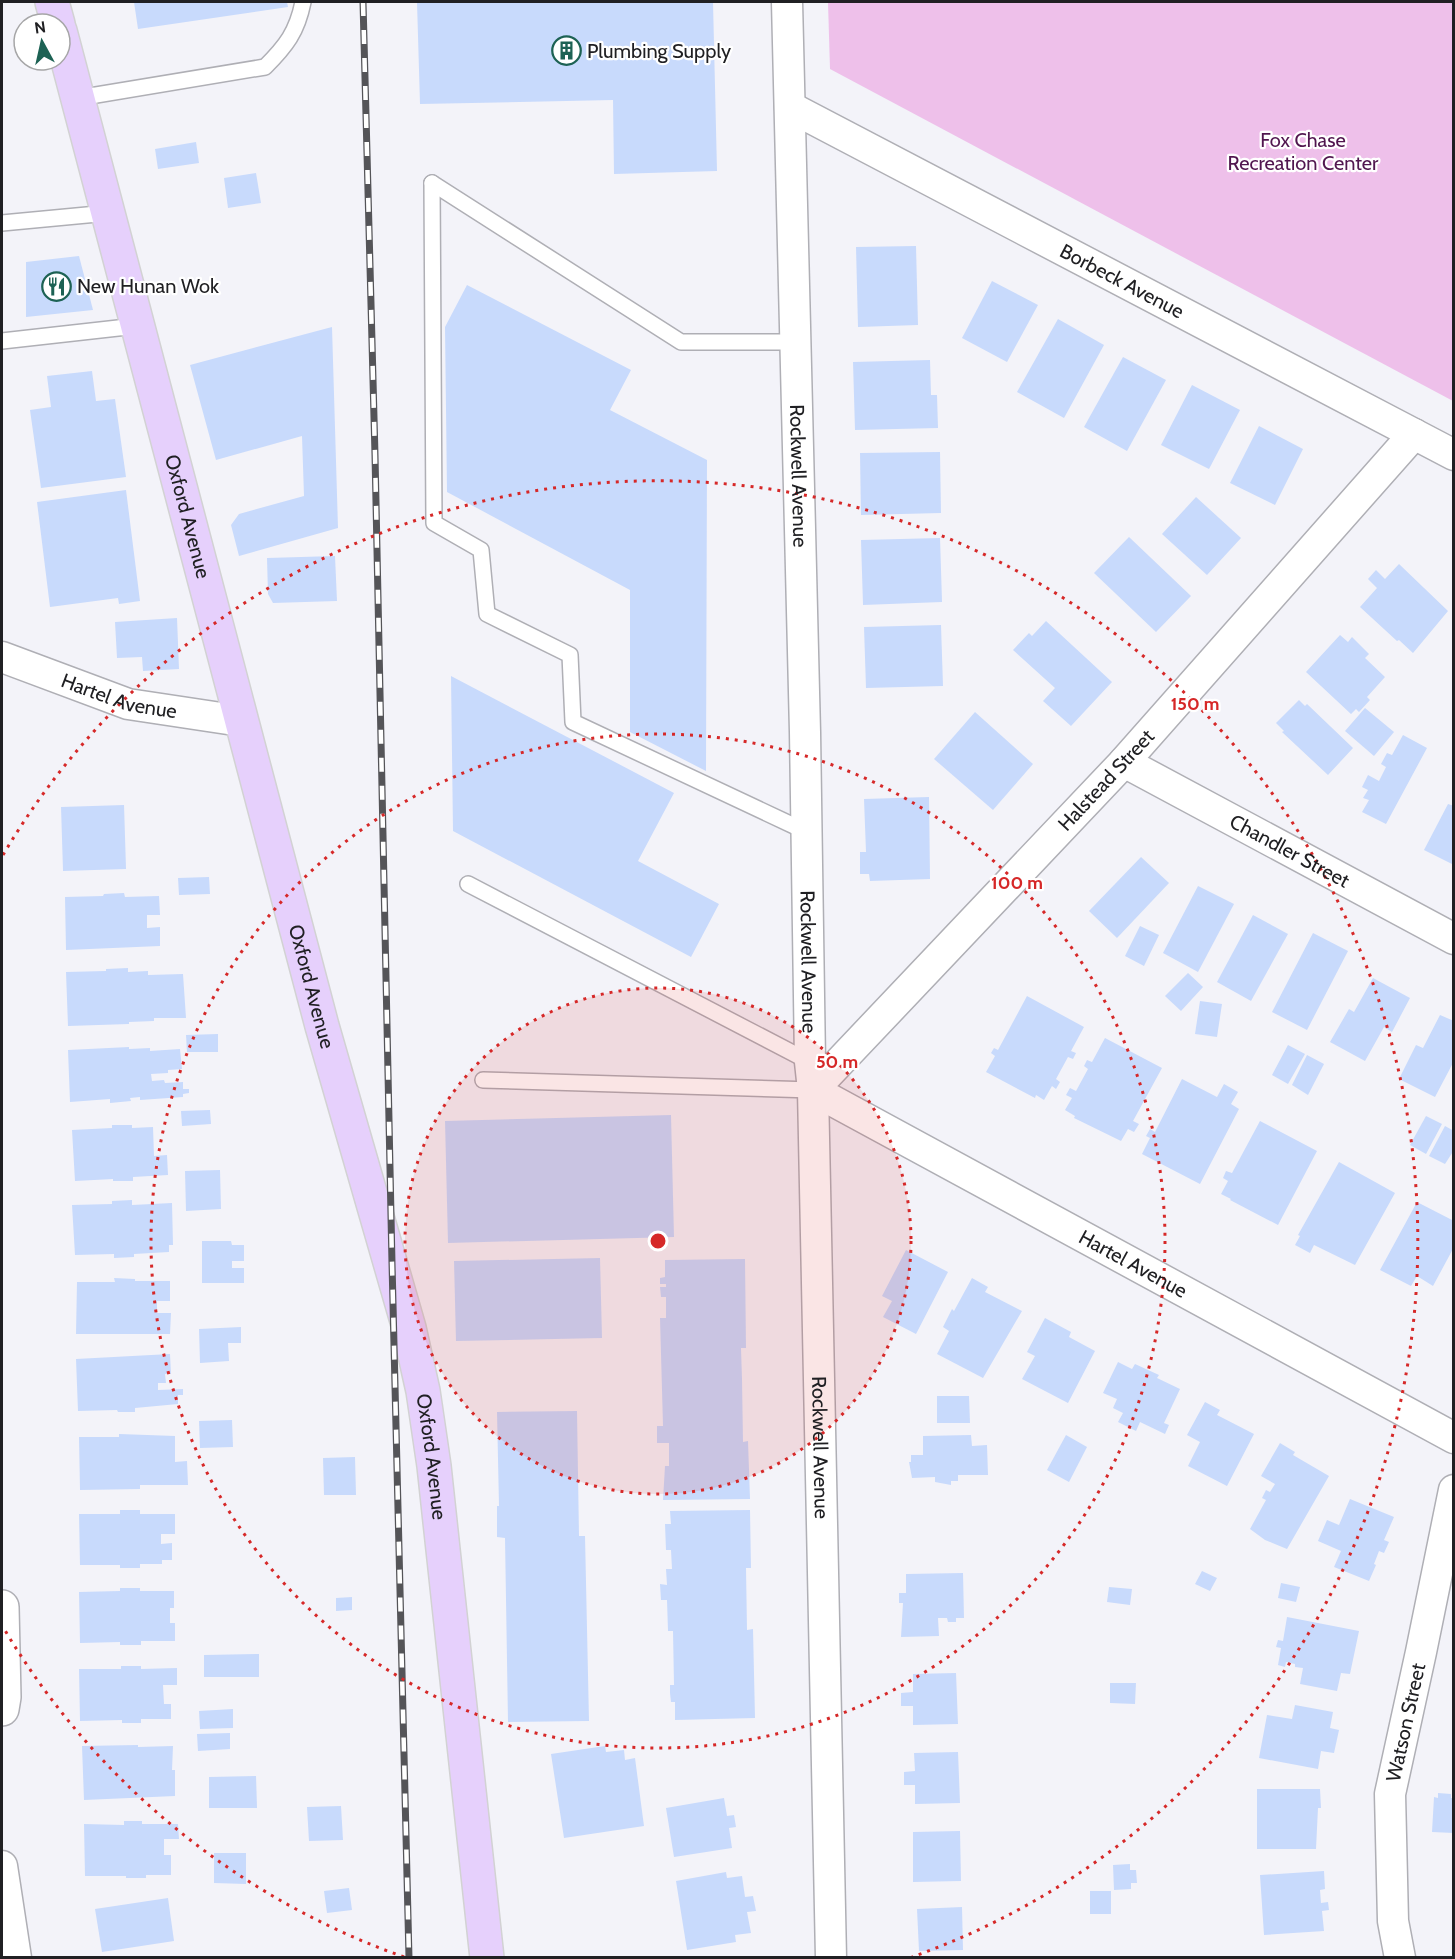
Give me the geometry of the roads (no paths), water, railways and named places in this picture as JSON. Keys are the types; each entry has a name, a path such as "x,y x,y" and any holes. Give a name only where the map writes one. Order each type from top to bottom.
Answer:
{"main road":[{"name":"Oxford Avenue","path":"71,72 322,1026 392,1263 423,1390 435,1477 487,1958"},
{"path":"2,1607 4,1697 2,1709"}],"street":[{"name":"Rockwell Avenue","path":"787,2 831,1958"},
{"name":"Borbeck Avenue","path":"790,107 1454,455"},
{"name":"Halstead Street","path":"812,1076 1124,762 1414,434"},
{"name":"Hartel Avenue","path":"2,657 128,704 241,721"},
{"name":"Chandler Street","path":"1124,762 1454,939"},
{"name":"Hartel Avenue","path":"812,1076 1454,1438"},
{"name":"Watson Street","path":"1400,1958 1393,1921 1390,1794 1454,1490"},
{"path":"2,1866 16,1958"}],"lane":[{"path":"78,98 265,67 285,47 299,22 303,2"},
{"path":"795,342 681,342 432,183 434,522 481,550 487,614 570,655 573,722 807,832"},
{"path":"2,223 108,213"},
{"path":"2,341 136,326"},
{"path":"468,884 812,1076"},
{"path":"483,1080 812,1076"}],"railway":[{"path":"363,2 409,1958"}],"place":[{"name":"Plumbing Supply","path":"566,51"},
{"name":"New Hunan Wok","path":"56,286"}],"park label":[{"name":"Fox Chase Recreation Center","path":"1303,152"}]}
